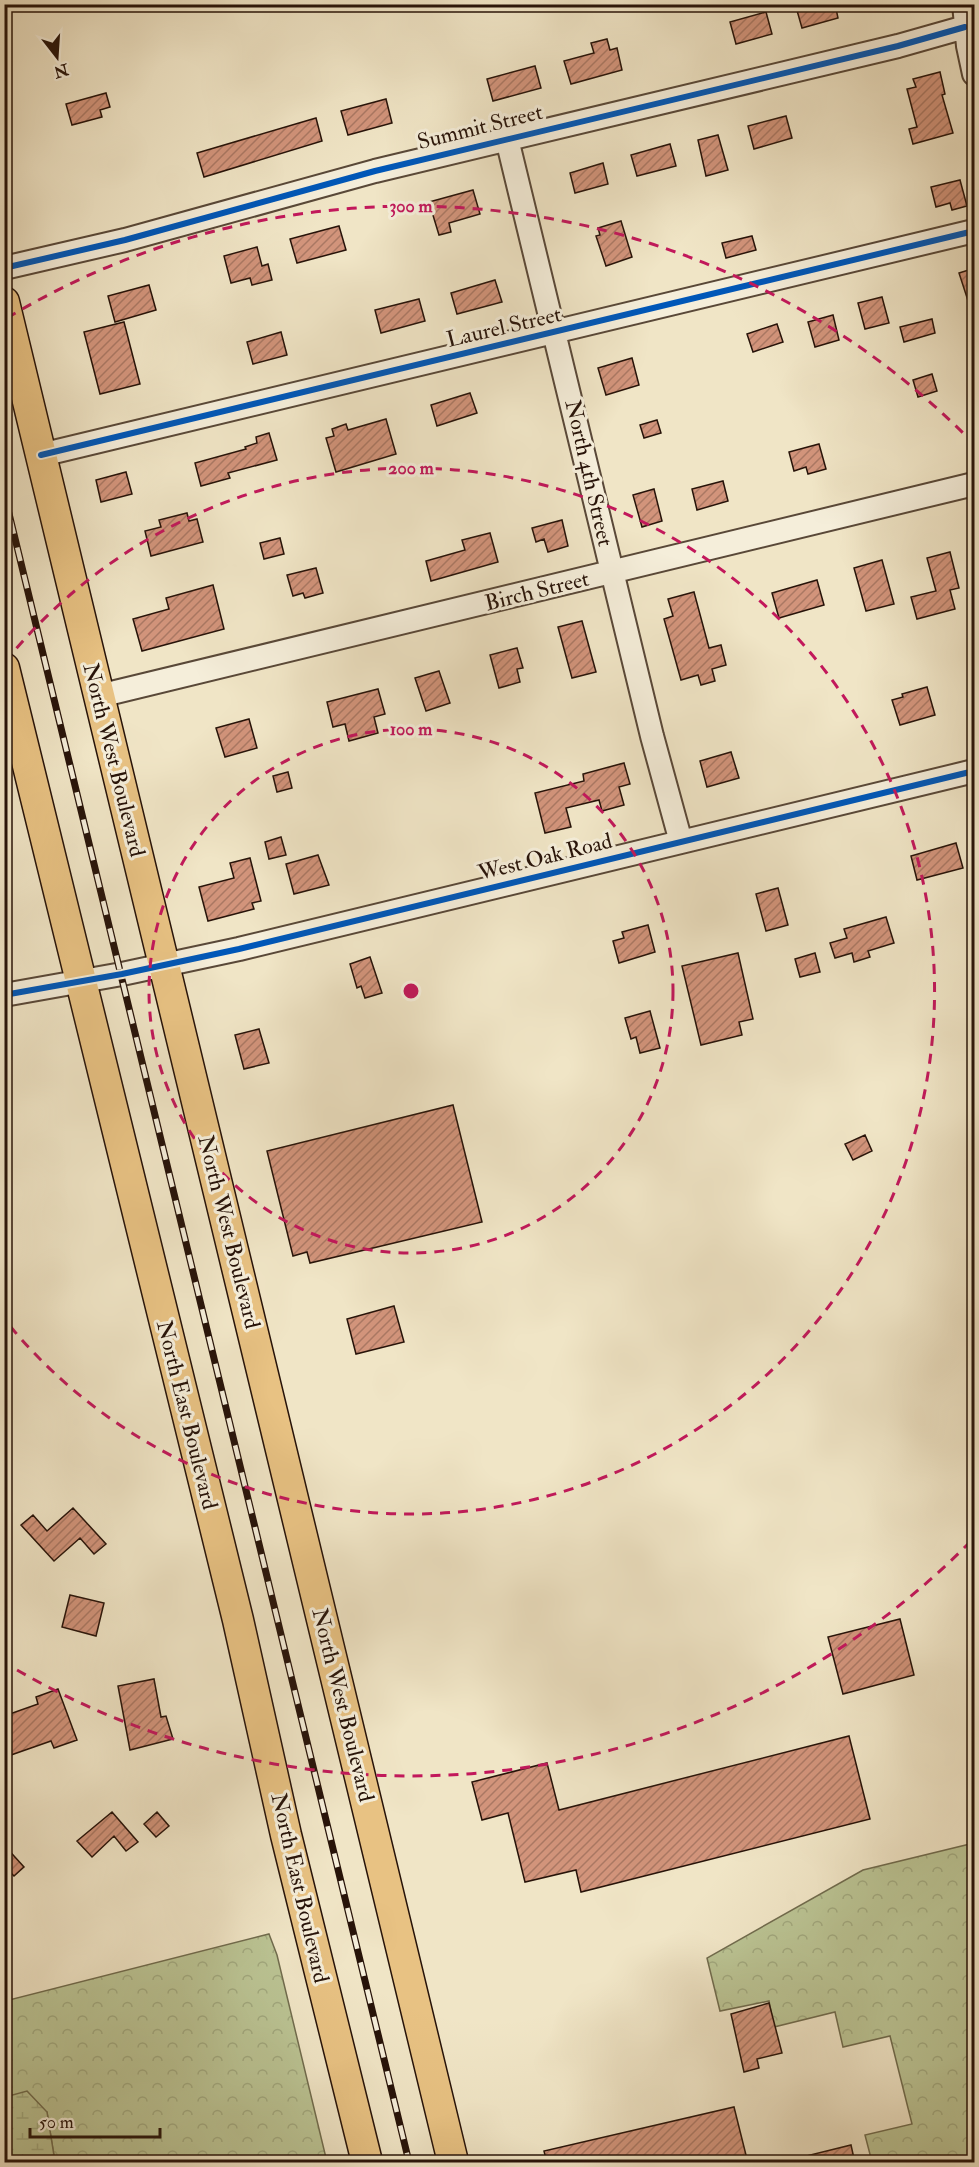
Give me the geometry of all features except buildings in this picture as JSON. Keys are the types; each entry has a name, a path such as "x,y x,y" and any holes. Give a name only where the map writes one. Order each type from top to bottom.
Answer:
{"main road":[{"name":"North West Boulevard","path":"4,302 453,2163"},
{"name":"North East Boulevard","path":"4,668 238,1620 286,1835 367,2163"}],"street":[{"path":"965,16 975,74"},
{"name":"Summit Street","path":"4,268 125,240 375,171 898,46 965,16"},
{"name":"North 4th Street","path":"507,139 652,736 681,842"},
{"name":"Laurel Street","path":"41,455 975,231"},
{"name":"Birch Street","path":"99,696 975,484"},
{"name":"West Oak Road","path":"4,995 164,965 975,771"}],"green space":[{"path":"974,1843 974,2162 872,2162 865,2135 912,2124 890,2036 843,2047 835,2012 774,2027 769,2001 720,2011 707,1958 863,1870"},
{"path":"269,1934 277,1955 327,2162 55,2162 47,2112 5,2097 5,2001"},
{"path":"27,2091 47,2112 55,2162 5,2162 5,2097"}],"railway":[{"path":"4,493 409,2162"}],"cycle path":[{"path":"4,268 125,240 375,171 898,46 965,27"},
{"path":"41,455 974,231"},
{"path":"4,995 122,974 239,949 974,771"}]}
